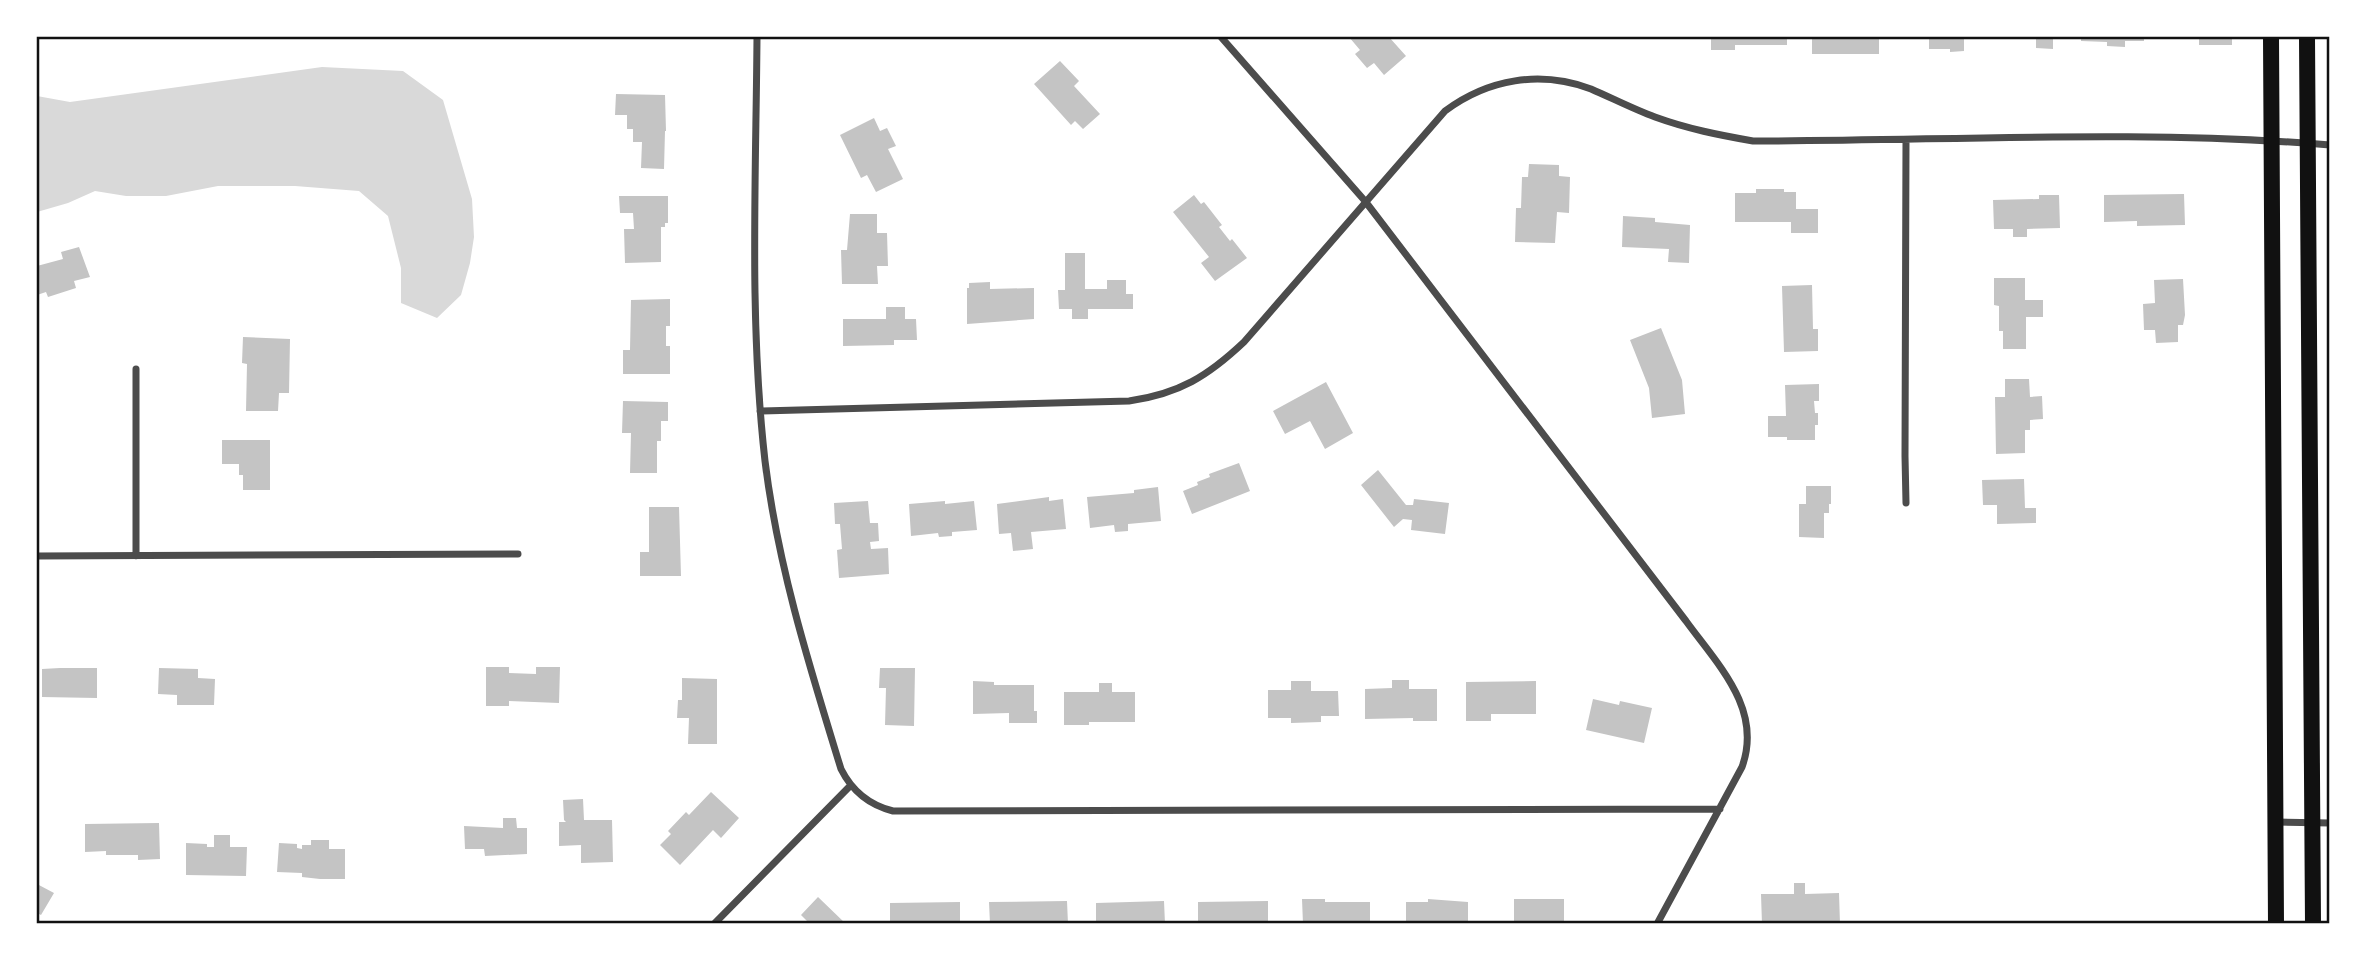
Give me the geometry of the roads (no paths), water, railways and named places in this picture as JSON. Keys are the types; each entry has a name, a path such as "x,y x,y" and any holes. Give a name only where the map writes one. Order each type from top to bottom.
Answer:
{"main road":[{"path":"2271,37 2276,924"},
{"path":"2307,37 2314,924"}],"street":[{"path":"757,37 756,314 760,411 773,511 790,595 841,769 861,796 881,808 893,811 1720,809"},
{"path":"1221,37 1365,201 1732,685 1745,711 1749,739 1742,766 1657,924"},
{"path":"760,411 1129,401 1166,394 1201,378 1231,355 1445,111 1458,101 1491,85 1527,78 1573,83 1653,116 1725,138 1781,141 2158,136 2330,145"},
{"path":"1906,139 1906,503"},
{"path":"136,369 136,556"},
{"path":"37,556 518,554"},
{"path":"714,924 851,785"},
{"path":"2276,822 2330,823"}]}
